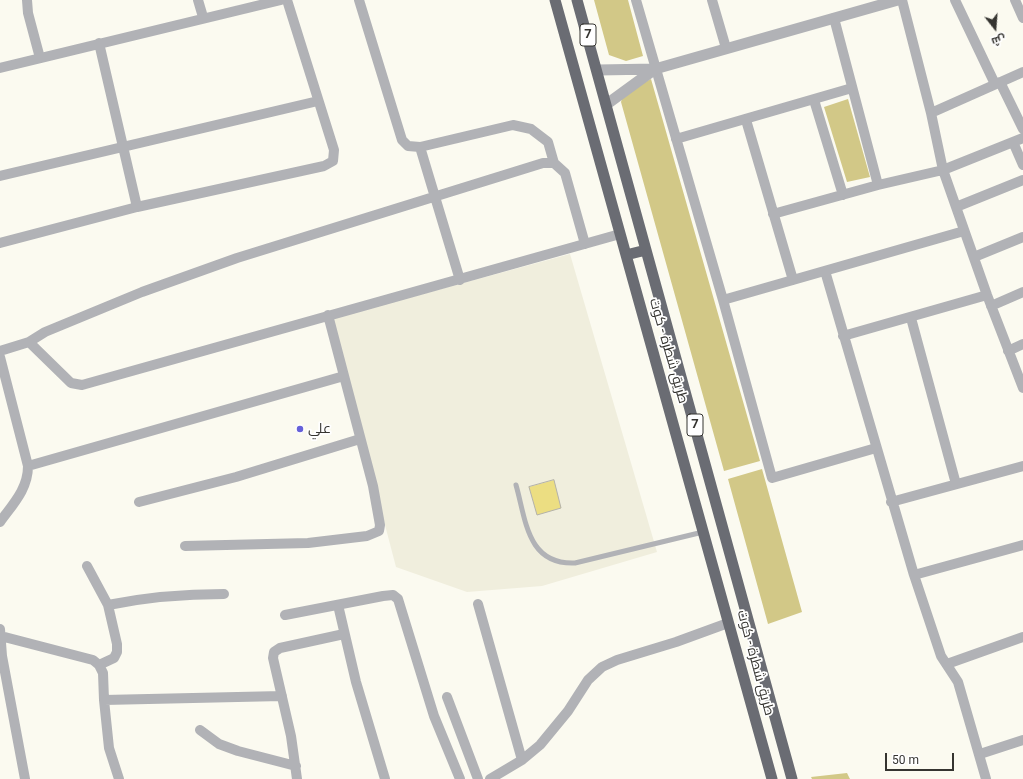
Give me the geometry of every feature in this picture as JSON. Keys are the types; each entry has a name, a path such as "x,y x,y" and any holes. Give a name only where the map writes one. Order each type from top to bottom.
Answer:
{"highway":[{"name":"طريق شطرة - كوت","path":"555,0 772,779"},
{"name":"طريق شطرة - كوت","path":"577,0 598,70 646,250 792,779"},
{"path":"626,255 646,250"}],"street":[{"path":"27,0 28,13 40,58"},
{"path":"198,0 203,17"},
{"path":"0,68 259,2 281,0"},
{"path":"0,243 137,207 324,166 333,161 334,150 287,0"},
{"path":"359,0 402,140 408,146 420,147 513,125 532,129 548,142 554,163 565,173 585,244"},
{"path":"636,0 723,300 772,478 876,448"},
{"path":"712,0 726,48"},
{"path":"598,70 655,69 898,0"},
{"path":"902,0 931,113 943,170 991,306 1023,388"},
{"path":"954,0 1023,129"},
{"path":"1015,0 1023,18"},
{"path":"834,18 878,185"},
{"path":"99,43 122,148 137,207"},
{"path":"607,104 655,69"},
{"path":"931,113 1023,72"},
{"path":"676,139 746,120 852,88"},
{"path":"814,100 843,195"},
{"path":"0,176 318,101"},
{"path":"746,120 793,280"},
{"path":"773,214 878,185 943,170 1023,138"},
{"path":"1013,142 1023,164"},
{"path":"420,147 460,280"},
{"path":"0,351 29,342 45,332 142,292 237,258 543,163 554,163"},
{"path":"956,207 1023,180"},
{"path":"723,300 964,231"},
{"path":"29,342 71,384 82,385 157,366 328,315 460,280 620,234"},
{"path":"974,257 1023,237"},
{"path":"825,271 891,502 914,575 941,656 958,682 986,779"},
{"path":"991,306 1023,292"},
{"path":"843,336 912,318 987,295"},
{"path":"185,546 308,543 367,536 376,533 380,525 360,439 328,315"},
{"path":"912,318 956,484"},
{"path":"1008,350 1023,344"},
{"path":"0,357 28,466 26,485 0,522"},
{"path":"28,466 344,376"},
{"path":"139,502 236,477 360,439"},
{"path":"891,502 1023,466"},
{"path":"914,575 1023,545"},
{"path":"86,566 108,605 117,644 117,652 114,658 99,665"},
{"path":"108,605 146,597 178,594 224,594"},
{"path":"285,615 383,596 393,595 398,599 434,716 460,779"},
{"path":"478,604 522,760"},
{"path":"338,605 344,634 384,779"},
{"path":"490,779 522,760 540,745 568,711 588,680 602,667 617,660 676,642 728,623"},
{"path":"25,779 1,657 0,632 93,660 99,665 103,673 109,748 119,779"},
{"path":"297,779 296,766 273,658 274,652 280,648 344,634"},
{"path":"947,664 1023,637"},
{"path":"104,700 282,696"},
{"path":"447,697 478,779"},
{"path":"200,730 219,744 238,751 296,766"},
{"path":"980,754 1023,740"}],"lane":[{"path":"516,485 532,543 546,557 561,563 575,562 704,532"}],"shaded area":[{"path":"594,0 628,0 643,56 626,61 609,55"},
{"path":"651,79 760,461 724,471 621,102 629,90"},
{"path":"848,99 870,177 847,182 824,107"},
{"path":"570,254 657,552 542,586 467,592 396,567 331,319"},
{"path":"762,469 802,612 768,624 728,479"},
{"path":"847,773 850,779 812,779 811,777"}],"building":[{"path":"554,480 561,508 537,515 529,487"}],"place":[{"name":"علي","path":"300,429"}]}
